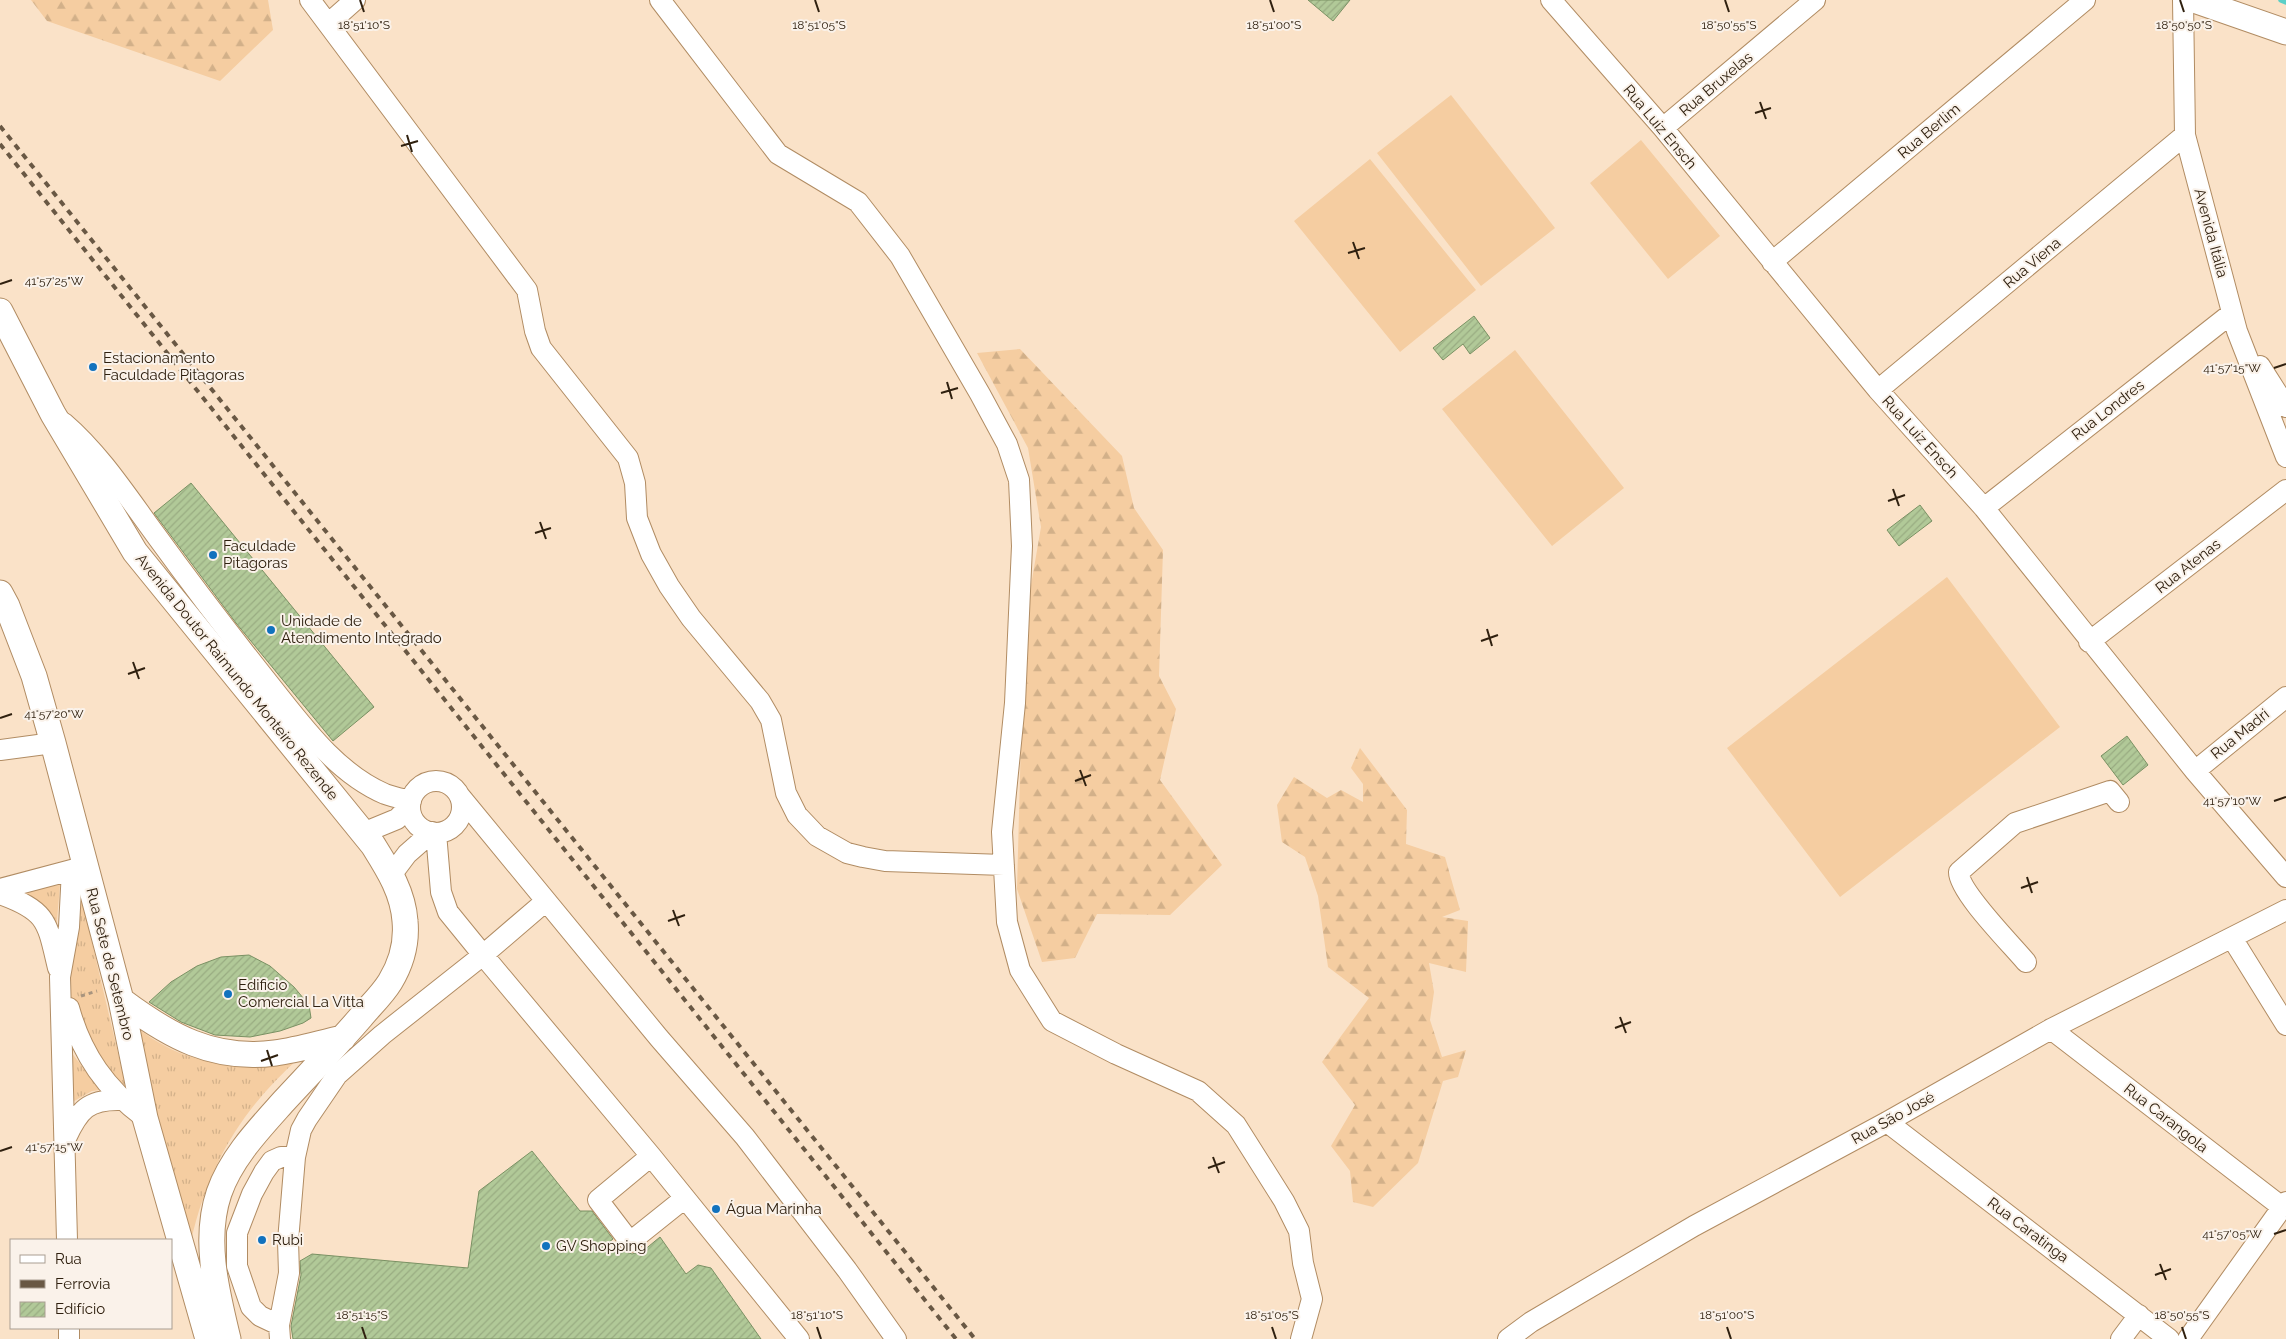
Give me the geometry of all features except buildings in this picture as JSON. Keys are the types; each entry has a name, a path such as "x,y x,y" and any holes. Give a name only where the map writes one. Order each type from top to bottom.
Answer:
{"main road":[{"path":"2194,0 2286,32"},
{"name":"Avenida Doutor Raimundo Monteiro Rezende","path":"0,310 53,414 135,552 363,833 392,874 398,888 405,921 406,936 401,960 389,983 343,1038"},
{"name":"Rua Sete de Setembro","path":"0,592 34,676 53,743 79,868 110,996 208,1339"},
{"path":"110,996 149,1022 180,1039 221,1052 239,1055 277,1053 343,1038"},
{"path":"228,1339 216,1287 213,1251 215,1210 219,1194 237,1158 257,1131 343,1038"}],"street":[{"path":"310,0 527,290 535,331 541,348 628,458 635,482 637,518 651,554 669,586 692,618 760,701 771,720 786,793 797,815 817,836 847,853 863,857 885,861 1004,866"},
{"path":"328,24 354,0"},
{"path":"660,0 778,154 858,202 868,212 900,256 1007,444 1019,480 1022,546 1015,703 1002,832 1007,922 1020,970 1052,1021 1116,1054 1198,1091 1236,1125 1299,1231 1303,1263 1312,1299 1301,1339"},
{"name":"Rua Bruxelas","path":"1663,128 1815,0"},
{"name":"Rua Berlim","path":"1772,262 2085,0"},
{"name":"Avenida Itália","path":"2183,0 2185,135 2235,322 2286,457"},
{"name":"Rua Luiz Ensch","path":"1555,2 1663,128 1878,390 1984,508 2089,642 2195,771 2286,877"},
{"name":"Rua Viena","path":"1878,390 2185,135"},
{"path":"2235,322 2286,407"},
{"name":"Rua Londres","path":"1984,508 2235,322"},
{"path":"53,414 79,436 112,475 181,570 312,737 348,770 370,785 385,794 410,803"},
{"name":"Rua Atenas","path":"2089,642 2286,490"},
{"name":"Rua Madri","path":"2195,771 2286,697"},
{"path":"0,750 53,743"},
{"path":"363,833 397,819 410,803 416,790 430,781 447,783 459,795 659,1038 745,1136 847,1270 896,1339"},
{"path":"2026,962 1968,894 1958,878 1959,872 2015,822 2110,791 2119,802"},
{"path":"410,803 415,822 420,828 434,832 445,831 458,820 461,804 459,795"},
{"path":"392,874 407,854 434,832"},
{"path":"434,832 441,892 448,912 651,1156 799,1339"},
{"path":"0,889 79,868 60,977 67,1239"},
{"path":"0,894 28,905 43,917 76,1034 85,1054 121,1100 145,1118"},
{"path":"296,1157 280,1156 272,1161 264,1172 237,1233 237,1266 251,1306 280,1332 289,1273 288,1241 296,1157 301,1130 307,1118 337,1075 382,1035 483,955 546,901"},
{"name":"Rua São José","path":"1518,1336 1694,1226 1887,1122 2051,1029 2286,910"},
{"path":"2232,938 2286,1025"},
{"name":"Rua Carangola","path":"2051,1029 2284,1205"},
{"path":"65,1140 82,1111 100,1101 121,1100"},
{"name":"Rua Caratinga","path":"1887,1122 2139,1314 2169,1339"},
{"path":"651,1156 598,1200 630,1242 685,1198"},
{"path":"2188,1339 2284,1205"},
{"path":"2121,1339 2139,1314"}],"path":[{"path":"66,1000 110,996"}],"green space":[{"path":"31,0 268,0 273,30 220,81 47,21"},
{"path":"1451,95 1555,228 1481,286 1377,153"},
{"path":"1641,140 1720,236 1668,279 1590,183"},
{"path":"1370,159 1476,290 1400,352 1294,221"},
{"path":"1020,349 1122,456 1134,508 1163,550 1159,676 1176,709 1160,780 1222,865 1170,915 1097,914 1075,958 1042,962 1017,889 1024,626 1041,527 1028,448 977,353"},
{"path":"1515,350 1624,488 1552,546 1442,409"},
{"path":"1947,577 2060,727 1840,897 1727,748"},
{"path":"1360,748 1407,810 1406,844 1445,857 1460,910 1442,917 1468,921 1466,972 1429,963 1434,992 1430,1020 1442,1057 1466,1050 1458,1077 1443,1081 1418,1163 1373,1207 1353,1202 1350,1171 1331,1146 1355,1105 1322,1062 1369,998 1328,967 1318,896 1305,857 1282,842 1277,805 1294,777 1327,798 1341,790 1363,802 1363,784 1351,768"},
{"path":"60,885 56,932 13,890"},
{"path":"81,896 126,1087 106,1068 82,1029 71,997 66,974"},
{"path":"132,1023 172,1050 208,1061 239,1062 300,1057 261,1097 244,1118 230,1140 207,1187 191,1241"},
{"path":"65,1044 100,1090 92,1091 69,1104"}],"waterway":[{"path":"2281,0 2286,2"}],"railway":[{"path":"0,126 975,1339"},
{"path":"0,144 956,1339"}],"place":[{"name":"Estacionamento Faculdade Pitagoras","path":"93,367"},
{"name":"Faculdade Pitagoras","path":"213,555"},
{"name":"Unidade de Atendimento Integrado","path":"271,630"},
{"name":"Edificio Comercial La Vitta","path":"228,994"},
{"name":"Água Marinha","path":"716,1209"},
{"name":"Rubi","path":"262,1240"},
{"name":"GV Shopping","path":"546,1246"}]}
